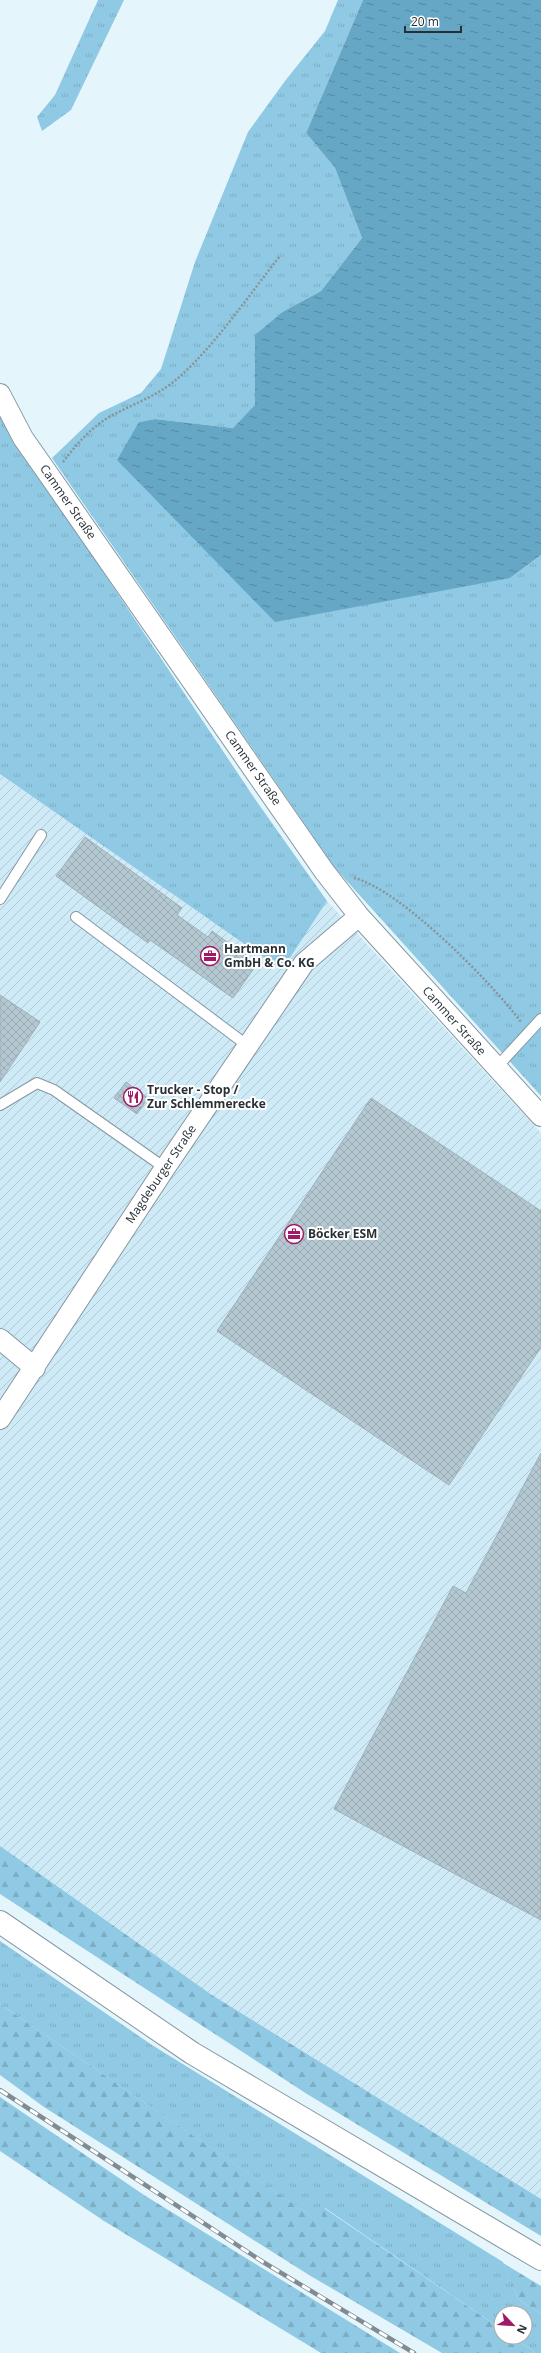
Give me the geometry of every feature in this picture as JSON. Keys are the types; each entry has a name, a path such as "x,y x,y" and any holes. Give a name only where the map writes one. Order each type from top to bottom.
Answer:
{"main road":[{"path":"0,1922 192,2053 541,2259"}],"street":[{"name":"Cammer Straße","path":"0,394 23,438 324,871 359,916 541,1116"},
{"name":"Magdeburger Straße","path":"0,1419 35,1368 165,1168 304,963 359,916"},
{"path":"0,1339 35,1368"}],"lane":[{"path":"0,899 41,835"},
{"path":"76,918 248,1046"},
{"path":"496,1068 541,1019"},
{"path":"0,1105 37,1083 43,1085 54,1090 165,1168"}],"path":[{"path":"51,478 87,433 109,416 154,395 177,379 208,346 280,256"},
{"path":"324,871 366,881 390,894 503,998 529,1032"}],"shaded area":[{"path":"0,774 282,970 327,901 541,1133 541,2199 212,1995 0,1846"}],"green space":[{"path":"98,0 124,0 71,110 42,131 37,117 55,95"},
{"path":"338,0 363,0 306,133 335,168 362,238 321,291 284,311 256,371 255,406 233,428 155,419 139,422 510,578 541,555 541,1096 335,868 52,458 99,413 141,393 161,369 195,262 248,132 285,81 325,31"},
{"path":"0,412 31,464 255,799 327,901 282,970 0,774"},
{"path":"0,1846 212,1995 541,2199 541,2236 307,2094 0,1894"},
{"path":"0,1941 152,2045 503,2262 518,2299 527,2305 493,2305 493,2324 325,2208 321,2223 0,2004"},
{"path":"0,2004 320,2222 324,2208 493,2324 493,2345 524,2345 536,2353 442,2353 309,2275 44,2107 0,2075"},
{"path":"0,2097 144,2195 400,2353 321,2353 104,2221 0,2151"},
{"path":"503,2263 541,2286 541,2314 533,2309 533,2305 527,2305 518,2299"},
{"path":"533,2309 541,2314 541,2353 536,2353 524,2345 533,2345"}],"water":[{"path":"363,0 541,0 541,555 510,578 275,622 117,460 139,422 155,419 233,428 255,405 255,335 284,311 321,291 362,238 335,168 306,133"}],"building":[{"path":"85,837 182,908 177,915 208,937 212,931 257,964 233,998 150,940 148,943 56,876"},
{"path":"0,995 40,1022 0,1082"},
{"path":"126,1082 148,1098 137,1114 114,1098"},
{"path":"371,1098 541,1211 541,1347 449,1485 217,1331"},
{"path":"541,1453 541,1920 334,1809 453,1586 466,1593"}],"railway":[{"path":"0,2090 263,2262 414,2353"}],"place":[{"name":"Hartmann GmbH & Co. KG","path":"210,956"},
{"name":"Trucker - Stop / Zur Schlemmerecke","path":"133,1097"},
{"name":"Böcker ESM","path":"294,1234"}]}
